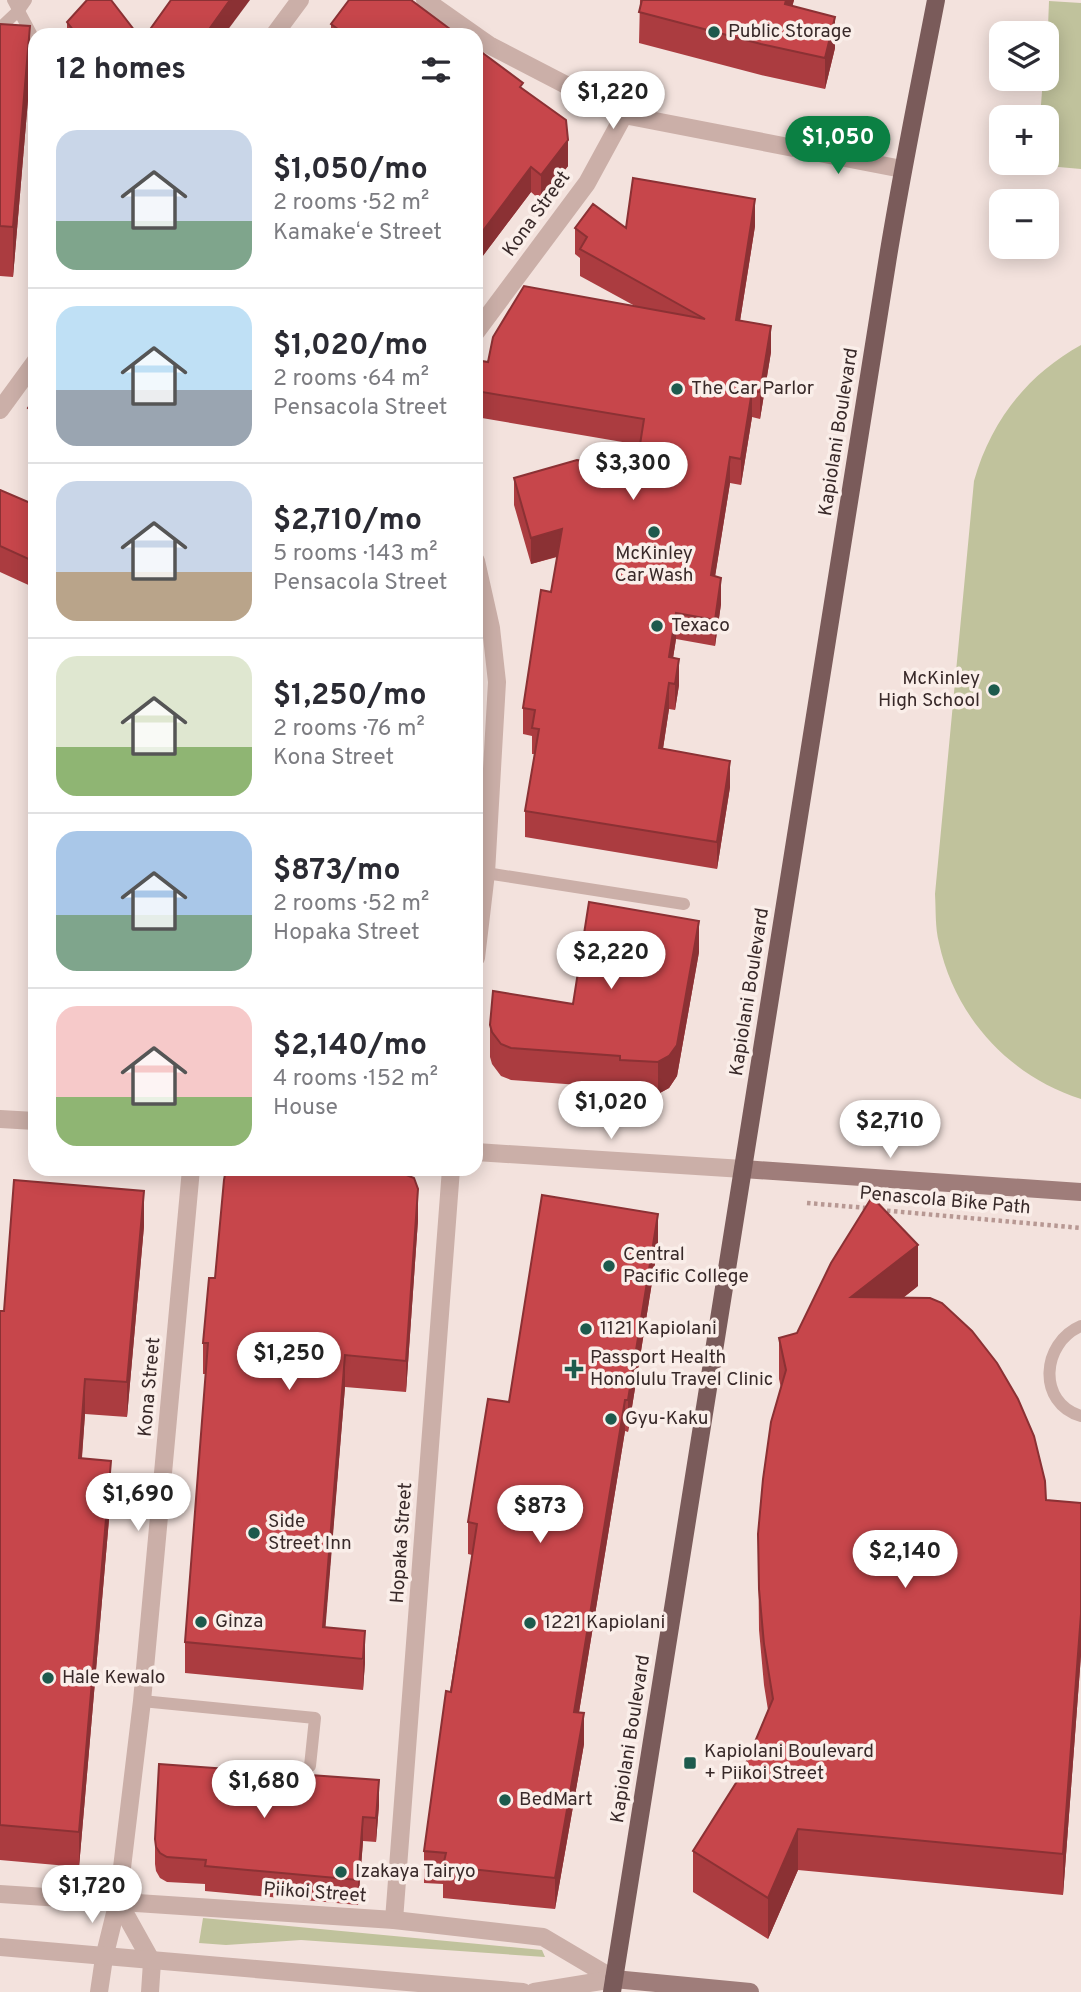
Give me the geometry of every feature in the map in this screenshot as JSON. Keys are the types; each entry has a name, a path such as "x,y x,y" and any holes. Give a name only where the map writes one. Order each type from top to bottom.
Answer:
{"main road":[{"name":"Kapiolani Boulevard","path":"613,1985 902,169 936,0"},
{"path":"743,1169 1081,1192"},
{"name":"Piikoi Street","path":"613,1985 750,1992"}],"street":[{"path":"279,28 300,0"},
{"path":"425,0 465,28"},
{"path":"483,41 624,115 902,169"},
{"name":"Kona Street","path":"483,323 587,183 624,115"},
{"path":"0,410 28,372"},
{"path":"483,592 491,628 497,682 483,898"},
{"path":"0,1119 28,1121"},
{"path":"483,1152 743,1169"},
{"name":"Kona Street","path":"99,1992 118,1901 142,1701 190,1176"},
{"name":"Hopaka Street","path":"394,1920 450,1176"},
{"name":"Piikoi Street","path":"0,1894 394,1920 543,1937 613,1985"},
{"path":"118,1901 152,1962 150,1992"},
{"path":"0,1947 523,1992"},
{"name":"Piikoi Street","path":"534,1992 613,1985"}],"lane":[{"path":"0,27 19,3 30,28"},
{"path":"486,873 684,905"},
{"path":"1081,1326 1066,1334 1055,1346 1049,1377 1054,1392 1063,1405 1081,1416"},
{"path":"142,1701 315,1718 310,1766"}],"path":[{"name":"Penascola Bike Path","path":"807,1203 1081,1228"}],"green space":[{"path":"1049,1 1081,3 1081,169 1059,167 1059,105 1041,105 1042,91 1059,91 1059,21 1048,21"},
{"path":"1081,345 1081,1099 1055,1089 1009,1059 972,1019 947,970 936,925 935,894 974,481 990,439 1014,402 1044,370"},
{"path":"203,1918 542,1950 545,1957 301,1940 226,1945 199,1943"}],"building":[{"path":"87,0 111,0 133,28 72,28 67,22"},
{"path":"171,0 230,0 210,28 151,28"},
{"path":"349,0 411,0 449,28 336,28 331,24"},
{"path":"642,0 786,0 785,4 835,17 825,58 639,12"},
{"path":"0,24 30,26 13,227 0,226"},
{"path":"483,53 523,83 520,87 566,120 568,140 541,175 531,167 483,231"},
{"path":"633,178 755,199 736,320 771,326 760,392 752,391 741,459 730,457 711,575 721,578 715,620 676,613 669,657 679,659 675,684 669,683 659,748 730,761 717,842 525,811 539,729 532,728 535,710 523,708 541,590 551,592 562,529 531,538 514,478 577,460 636,470 644,419 483,392 483,361 488,362 493,337 524,286 705,319 580,249 587,237 575,228 593,204 626,228"},
{"path":"0,490 28,502 28,559 0,546"},
{"path":"589,902 699,921 677,1045 669,1056 658,1062 620,1060 620,1056 511,1048 501,1044 492,1032 490,1025 493,991 573,1004"},
{"path":"225,1176 409,1176 414,1178 418,1189 406,1361 345,1355 323,1627 365,1631 363,1659 185,1642 208,1343 203,1343 209,1278 215,1278"},
{"path":"14,1180 144,1191 127,1382 85,1379 79,1458 111,1461 79,1832 0,1825 0,1311 4,1311"},
{"path":"542,1195 658,1214 574,1712 584,1713 555,1878 443,1866 446,1853 424,1851 446,1691 451,1692 477,1524 468,1522 488,1399 509,1402"},
{"path":"872,1197 918,1245 851,1297 930,1298 942,1303 972,1331 997,1363 1018,1399 1034,1436 1045,1481 1046,1500 1081,1503 1081,1614 1063,1854 798,1829 768,1898 693,1851 741,1775 773,1699 759,1589 758,1534 771,1422 786,1370 779,1338 797,1333 831,1263"},
{"path":"159,1764 379,1780 376,1818 363,1817 358,1880 205,1866 206,1860 167,1857 160,1853 155,1839"}],"place":[{"name":"Public Storage","path":"714,32"},
{"name":"The Car Parlor","path":"677,389"},
{"name":"McKinley Car Wash","path":"654,532"},
{"name":"Texaco","path":"657,626"},
{"name":"McKinley High School","path":"994,690"},
{"name":"Central Pacific College","path":"609,1266"},
{"name":"1121 Kapiolani","path":"586,1329"},
{"name":"Passport Health Honolulu Travel Clinic","path":"574,1369"},
{"name":"Gyu-Kaku","path":"611,1419"},
{"name":"Side Street Inn","path":"254,1533"},
{"name":"Ginza","path":"201,1622"},
{"name":"1221 Kapiolani","path":"530,1623"},
{"name":"Hale Kewalo","path":"48,1678"},
{"name":"Kapiolani Boulevard + Piikoi Street","path":"690,1763"},
{"name":"BedMart","path":"505,1800"},
{"name":"Izakaya Tairyo","path":"341,1872"}]}
